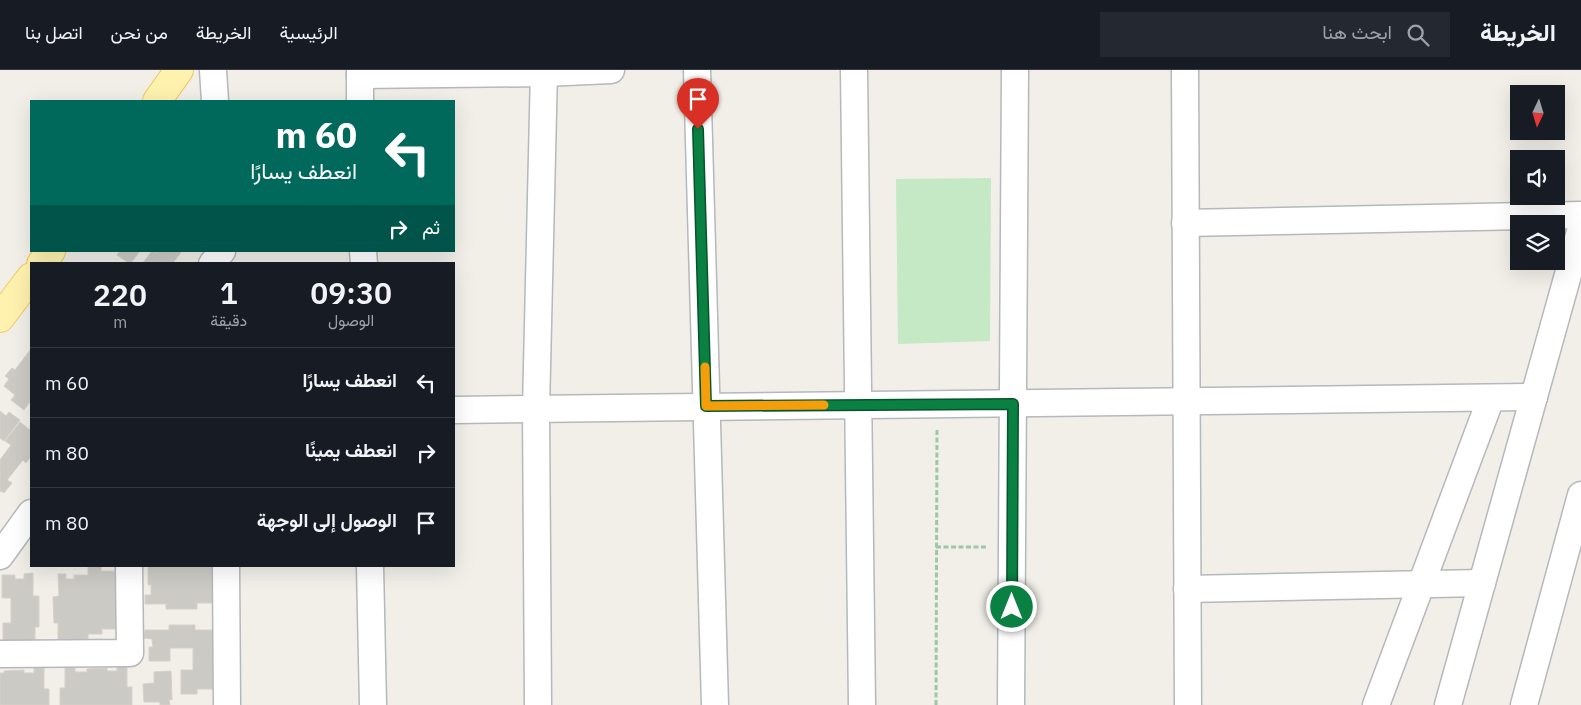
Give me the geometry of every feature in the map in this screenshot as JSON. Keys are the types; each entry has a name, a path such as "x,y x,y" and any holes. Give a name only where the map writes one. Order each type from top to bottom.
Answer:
{"main road":[{"path":"158,100 179,70"},
{"path":"43,262 50,252"},
{"path":"0,318 30,278"}],"street":[{"path":"213,70 215,100"},
{"path":"360,100 360,72 611,70"},
{"path":"696,70 714,705"},
{"path":"854,70 862,705"},
{"path":"1012,705 1015,70"},
{"path":"1185,70 1185,401 1188,705"},
{"path":"538,705 536,409 544,71"},
{"path":"1185,223 1581,214"},
{"path":"1448,705 1581,228"},
{"path":"214,262 222,252"},
{"path":"1376,705 1491,398"},
{"path":"455,410 1534,398"},
{"path":"1524,705 1581,495"},
{"path":"0,556 30,514"},
{"path":"0,654 130,653 129,567"},
{"path":"226,567 227,705"},
{"path":"370,567 373,705"},
{"path":"1187,589 1482,582"}],"path":[{"path":"936,705 937,404"},
{"path":"936,547 1012,548"}],"green space":[{"path":"991,178 990,341 898,344 896,179"}],"building":[{"path":"119,252 139,252 132,262 127,262 117,255"},
{"path":"151,252 181,252 174,262 144,262"},
{"path":"30,350 30,401 24,410 11,400 15,395 4,386 9,379 5,376 12,368 15,370"},
{"path":"0,411 6,416 9,412 20,420 4,441 0,438"},
{"path":"20,422 30,430 30,457 26,463 23,460 7,480 12,483 4,493 0,492 0,460 11,445 5,441"},
{"path":"88,567 101,567 101,571 122,571 123,629 102,629 102,634 88,634 88,644 76,644 76,640 67,640 67,646 58,646 58,623 54,623 53,597 59,596 58,574 66,574 66,579 74,579 74,575 88,575"},
{"path":"148,567 217,567 217,585 212,586 212,593 219,593 219,603 197,603 197,609 166,609 166,604 145,604 145,595 151,595 151,585 148,585"},
{"path":"33,573 33,596 39,596 39,627 35,627 35,647 3,644 3,623 11,623 11,598 2,598 2,575 15,575 15,579 24,579 24,574"},
{"path":"169,625 195,625 195,630 218,630 218,639 213,639 213,646 218,646 218,670 213,670 213,680 219,680 219,689 197,689 197,694 181,694 181,670 193,670 193,648 170,648 170,661 149,661 149,647 153,647 152,639 144,638 145,630 169,630"},
{"path":"117,665 127,665 127,687 132,687 132,705 60,705 60,688 65,688 65,666 75,666 75,672 87,672 87,669 107,668 107,671 117,671"},
{"path":"44,666 44,689 49,689 49,705 0,705 0,673 24,670 24,673 34,673 34,667"},
{"path":"171,671 172,700 169,699 170,705 160,705 160,702 144,702 143,684 154,683 154,672"}],"slow traffic":[{"path":"705,367 706,406 824,405"}],"route":[{"path":"698,129 706,406 1013,404 1012,607"}]}
